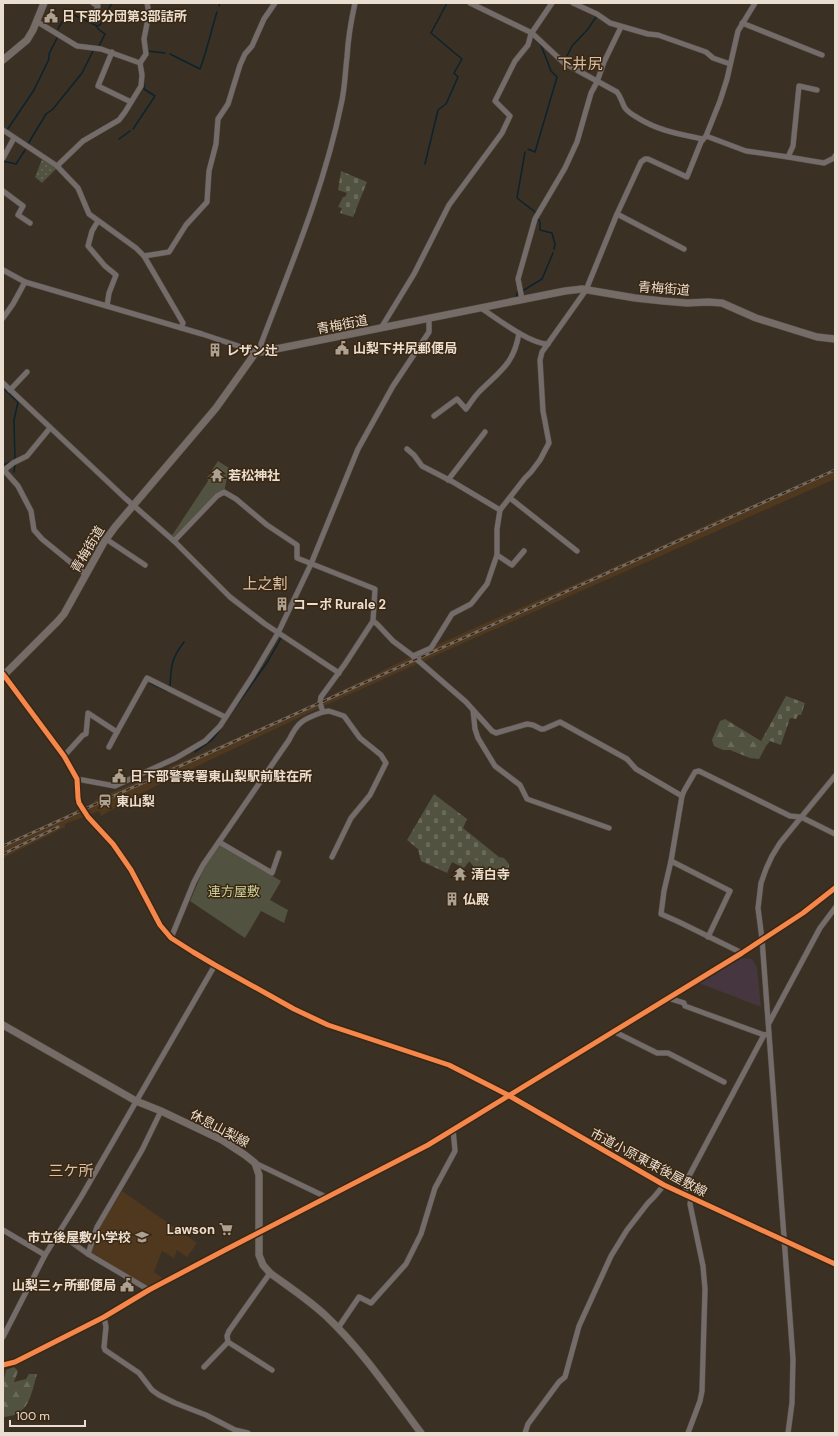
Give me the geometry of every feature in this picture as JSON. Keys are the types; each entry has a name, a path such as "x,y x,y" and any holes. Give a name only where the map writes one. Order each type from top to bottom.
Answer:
{"main road":[{"path":"3,60 27,40 44,3"},
{"name":"青梅街道","path":"3,675 64,614 106,539 115,526 216,408 259,352 565,290 586,290 663,302 722,303 756,318 817,337 835,339"},
{"name":"休息山梨線","path":"3,1025 136,1101 161,1111 222,1140 255,1163 258,1175 259,1255 263,1265 270,1273 325,1315 338,1328 373,1368 421,1433"}],"street":[{"path":"93,3 98,6 93,19"},
{"path":"57,166 83,141 119,120 141,86 142,75 140,63 146,54 144,39 149,13 147,3"},
{"path":"144,256 169,252 186,225 207,202 209,171 216,144 218,119 228,104 245,54 252,46 264,19 275,3"},
{"path":"3,270 25,282 259,352 315,202 335,131 343,94 350,28 355,3"},
{"path":"470,3 532,33 564,64 617,92 622,98 625,108 630,114 650,126 666,132 705,138 746,151 824,163 835,157"},
{"path":"381,328 414,274 449,205 502,133 510,116 495,101 515,61 528,45 532,33 552,3"},
{"path":"574,3 597,14 610,23 621,27 658,35 706,52 713,58 730,64"},
{"path":"413,656 431,648 452,614 471,604 487,584 497,555 497,529 500,510 525,478 532,472 549,443 543,411 540,360 542,352 586,290 617,214 641,162 644,159 648,159 687,177 705,138 727,79 738,31 755,3"},
{"path":"36,21 77,46 101,49 140,63"},
{"path":"742,24 822,55"},
{"path":"522,299 518,278 535,219 565,168 577,142 591,93 621,27"},
{"path":"112,52 98,86 131,102"},
{"path":"788,157 793,146 800,86 817,90"},
{"path":"3,130 57,166 78,188 88,214 136,248 144,256 178,313 183,323 181,328"},
{"path":"3,158 14,138"},
{"path":"3,191 23,206 18,214 30,223"},
{"path":"617,214 684,249"},
{"path":"98,221 90,235 88,246 105,266 116,275 109,293 107,306"},
{"path":"3,318 13,304 25,282"},
{"path":"481,308 519,333 541,344 548,344"},
{"path":"3,675 64,756 77,779 114,786 176,758 211,736 252,678 278,633 311,564 358,449 393,386 429,332 429,318"},
{"path":"434,416 457,399 466,409 478,393 508,364 516,350 519,333"},
{"path":"10,390 27,372"},
{"path":"3,383 133,505 174,541 230,598 278,633 339,673"},
{"path":"50,428 27,456 3,470 18,486 31,511 34,530 42,539 86,574"},
{"path":"448,480 485,432"},
{"path":"406,449 414,455 422,466 500,510"},
{"path":"174,541 217,496 224,492 236,499 267,525 297,545 297,558 375,589 372,621 322,697 320,703 323,712"},
{"path":"510,498 577,551"},
{"path":"106,539 145,565"},
{"path":"497,555 512,565 524,551"},
{"path":"372,621 377,624 403,650 413,656 473,709 492,731 496,733 527,724 533,724 541,729 544,729 560,722 626,758 636,769 682,796"},
{"path":"109,747 147,678 225,717"},
{"path":"473,709 475,729 478,738 495,766 520,785 527,799 609,828"},
{"path":"171,938 194,882 203,865 289,740 295,727 305,719 329,711 344,716 360,738 381,755 386,763 370,795 351,818 332,856"},
{"path":"64,756 82,735 86,734 88,713 117,732"},
{"path":"742,953 661,914 682,796 695,772 699,771 790,816 802,817 835,834"},
{"path":"788,1433 792,1403 793,1359 767,1035 768,1024 762,939 758,908 761,883 772,856 780,843 835,776"},
{"name":"市道小原東東後屋敷線","path":"77,779 78,798 88,817 113,844 131,870 160,925 171,938 215,965 328,1026 449,1065 508,1095 683,1194 835,1264"},
{"path":"219,842 272,873 279,853"},
{"path":"671,860 730,890 708,937"},
{"path":"3,1366 15,1362 104,1317 149,1290 428,1144 742,953 803,913 835,888"},
{"path":"768,1024 820,928 835,908"},
{"path":"3,1337 45,1255 215,965"},
{"path":"668,998 684,1003 685,1006 767,1035"},
{"path":"613,1031 657,1053 668,1053 724,1082"},
{"path":"683,1194 686,1189 689,1176 700,1155 767,1035"},
{"path":"88,1254 97,1227 142,1150 161,1111"},
{"path":"338,1328 359,1297 371,1303 406,1264 421,1234 435,1188 455,1151 453,1129"},
{"path":"255,1163 326,1197"},
{"path":"525,1433 528,1424 559,1382 565,1377 579,1326 611,1256 627,1230 664,1184"},
{"path":"688,1433 700,1401 702,1391 705,1289 703,1266 690,1204 691,1198"},
{"path":"3,1230 45,1255"},
{"path":"59,1233 88,1254 149,1290"},
{"path":"270,1273 227,1336 228,1342 272,1370"},
{"path":"104,1317 106,1327 105,1350 139,1373 152,1390 159,1396 206,1415 235,1430 248,1433"},
{"path":"204,1367 228,1342"}],"shaded area":[{"path":"835,470 835,479 315,710 138,795 101,816 99,811 65,824 65,827 3,858 3,844 87,806 95,800 316,703 483,624 619,565 724,517"},
{"path":"743,958 752,959 757,967 761,1007 699,983"},
{"name":"市立後屋敷小学校","path":"122,1191 197,1243 187,1257 177,1250 174,1258 162,1251 154,1272 164,1279 148,1288 90,1252 98,1230"}],"green space":[{"path":"43,157 57,168 42,183 35,177"},
{"path":"341,171 367,182 353,217 340,213 342,208 338,207 343,197 345,197 347,193 338,190"},
{"path":"218,461 229,468 224,492 174,541 171,537 208,481 207,478"},
{"path":"786,696 805,703 801,715 798,715 796,719 790,718 781,745 770,741 766,746 761,741"},
{"path":"725,719 761,741 766,746 759,759 750,758 730,750 723,750 714,746 712,740 720,721"},
{"path":"434,794 467,819 463,828 499,857 490,869 472,858 464,868 452,862 447,873 421,861 418,849 407,840"},
{"name":"連方屋敷","path":"220,845 281,881 270,900 288,910 284,923 261,911 245,938 190,901 205,866"},
{"path":"499,857 504,858 509,864 509,868 501,880 478,875 469,861 472,858 490,869"},
{"path":"14,1367 18,1371 14,1382 26,1379 29,1374 37,1374 28,1403 18,1413 12,1416 3,1417 3,1383 6,1370"}],"waterway":[{"path":"99,46 105,34 98,29 97,26 100,25 112,3"},
{"path":"425,164 438,110 446,104 458,77 454,73 462,59 431,33 447,3"},
{"path":"58,29 68,12 97,26"},
{"path":"170,54 200,69 217,12"},
{"path":"564,62 572,46 588,29 596,17"},
{"path":"528,149 535,152 557,77 551,71 541,45 532,36"},
{"path":"7,130 34,90 57,38"},
{"path":"28,144 46,114 53,109 82,73 93,51"},
{"path":"148,51 165,53"},
{"path":"133,129 155,96 144,89 144,84"},
{"path":"119,139 130,131"},
{"path":"3,161 16,164 25,150"},
{"path":"525,152 517,198 535,212"},
{"path":"538,218 540,222 540,230 552,233 555,244 554,249"},
{"path":"524,290 542,279 553,253"},
{"path":"516,297 518,291"},
{"path":"3,388 18,402 14,420 15,461"},
{"path":"3,465 11,462"},
{"path":"14,472 15,465"},
{"path":"223,725 268,661 281,638"},
{"path":"170,687 172,663 176,653 184,642"},
{"path":"150,683 167,691 168,690"},
{"path":"195,752 212,740 221,728"}],"railway":[{"path":"3,846 835,470"},
{"path":"3,854 58,827"}],"cycle path":[{"path":"3,674 64,756 77,779 79,803 88,817 113,844 131,870 160,925 171,938 215,965 294,1009 328,1025 449,1065 508,1095 664,1185 835,1264"},
{"path":"3,1365 15,1362 104,1317 149,1290 428,1145 742,953 803,913 835,888"}],"place":[{"name":"日下部分団第3部詰所","path":"51,16"},
{"name":"山梨下井尻郵便局","path":"342,348"},
{"name":"レザン辻","path":"215,350"},
{"name":"若松神社","path":"217,475"},
{"name":"コーポ Rurale 2","path":"282,604"},
{"name":"日下部警察署東山梨駅前駐在所","path":"119,776"},
{"name":"東山梨","path":"105,801"},
{"name":"清白寺","path":"460,874"},
{"name":"仏殿","path":"452,899"},
{"name":"Lawson","path":"226,1229"},
{"name":"市立後屋敷小学校","path":"142,1237"},
{"name":"山梨三ヶ所郵便局","path":"127,1285"}],"district":[{"name":"下井尻","path":"580,64"},
{"name":"上之割","path":"265,584"},
{"name":"三ケ所","path":"71,1171"}]}
